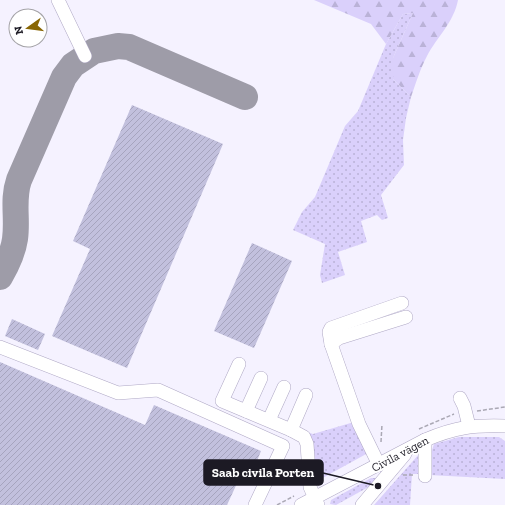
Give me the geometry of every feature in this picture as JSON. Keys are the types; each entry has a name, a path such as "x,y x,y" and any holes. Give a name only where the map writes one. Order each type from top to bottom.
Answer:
{"street":[{"path":"58,0 85,56"},
{"path":"379,465 359,424 331,344 329,332 331,328 402,304"},
{"path":"331,344 339,338 406,317"},
{"path":"0,347 118,392 158,390 282,446 255,505"},
{"path":"239,364 222,401 270,420 304,437 307,444 310,487 317,501"},
{"path":"246,411 261,378"},
{"path":"270,420 284,387"},
{"path":"291,430 306,395"},
{"path":"460,398 464,406 469,426"},
{"name":"Civila vägen","path":"301,505 317,501 425,440 446,431 469,426 505,426"},
{"path":"425,440 425,476"},
{"path":"362,505 390,474 409,449"}],"path":[{"path":"381,444 382,424"},
{"path":"390,474 425,476"}],"green space":[{"path":"314,0 458,0 453,15 425,61 411,97 393,79 393,58 413,13 403,14 386,44 371,24"},
{"path":"413,13 393,58 393,79 411,97 403,140 404,165 381,195 388,218 382,220 377,215 361,221 367,242 338,252 345,275 322,283 320,275 325,244 293,230 302,212 315,197 345,126 358,111 386,44 403,14"},
{"path":"354,422 368,453 319,480 315,480 304,431 313,434"},
{"path":"459,437 499,437 505,441 505,479 429,475 434,444"},
{"path":"420,453 419,474 412,474 410,505 374,505"},
{"path":"371,478 376,478 374,484 336,505 330,504 331,500"}],"building":[{"path":"132,105 223,144 127,368 52,336 90,249 73,241"},
{"path":"252,243 292,261 254,348 214,331"},
{"path":"12,319 45,334 38,350 5,336"},
{"path":"0,362 145,425 154,405 261,451 248,483 239,479 227,505 0,505"}],"taxiway":[{"path":"0,277 9,259 14,244 16,231 15,202 19,180 64,77 73,65 94,51 118,46 129,47 245,97"}],"place":[{"name":"Saab civila Porten","path":"378,486"}]}
